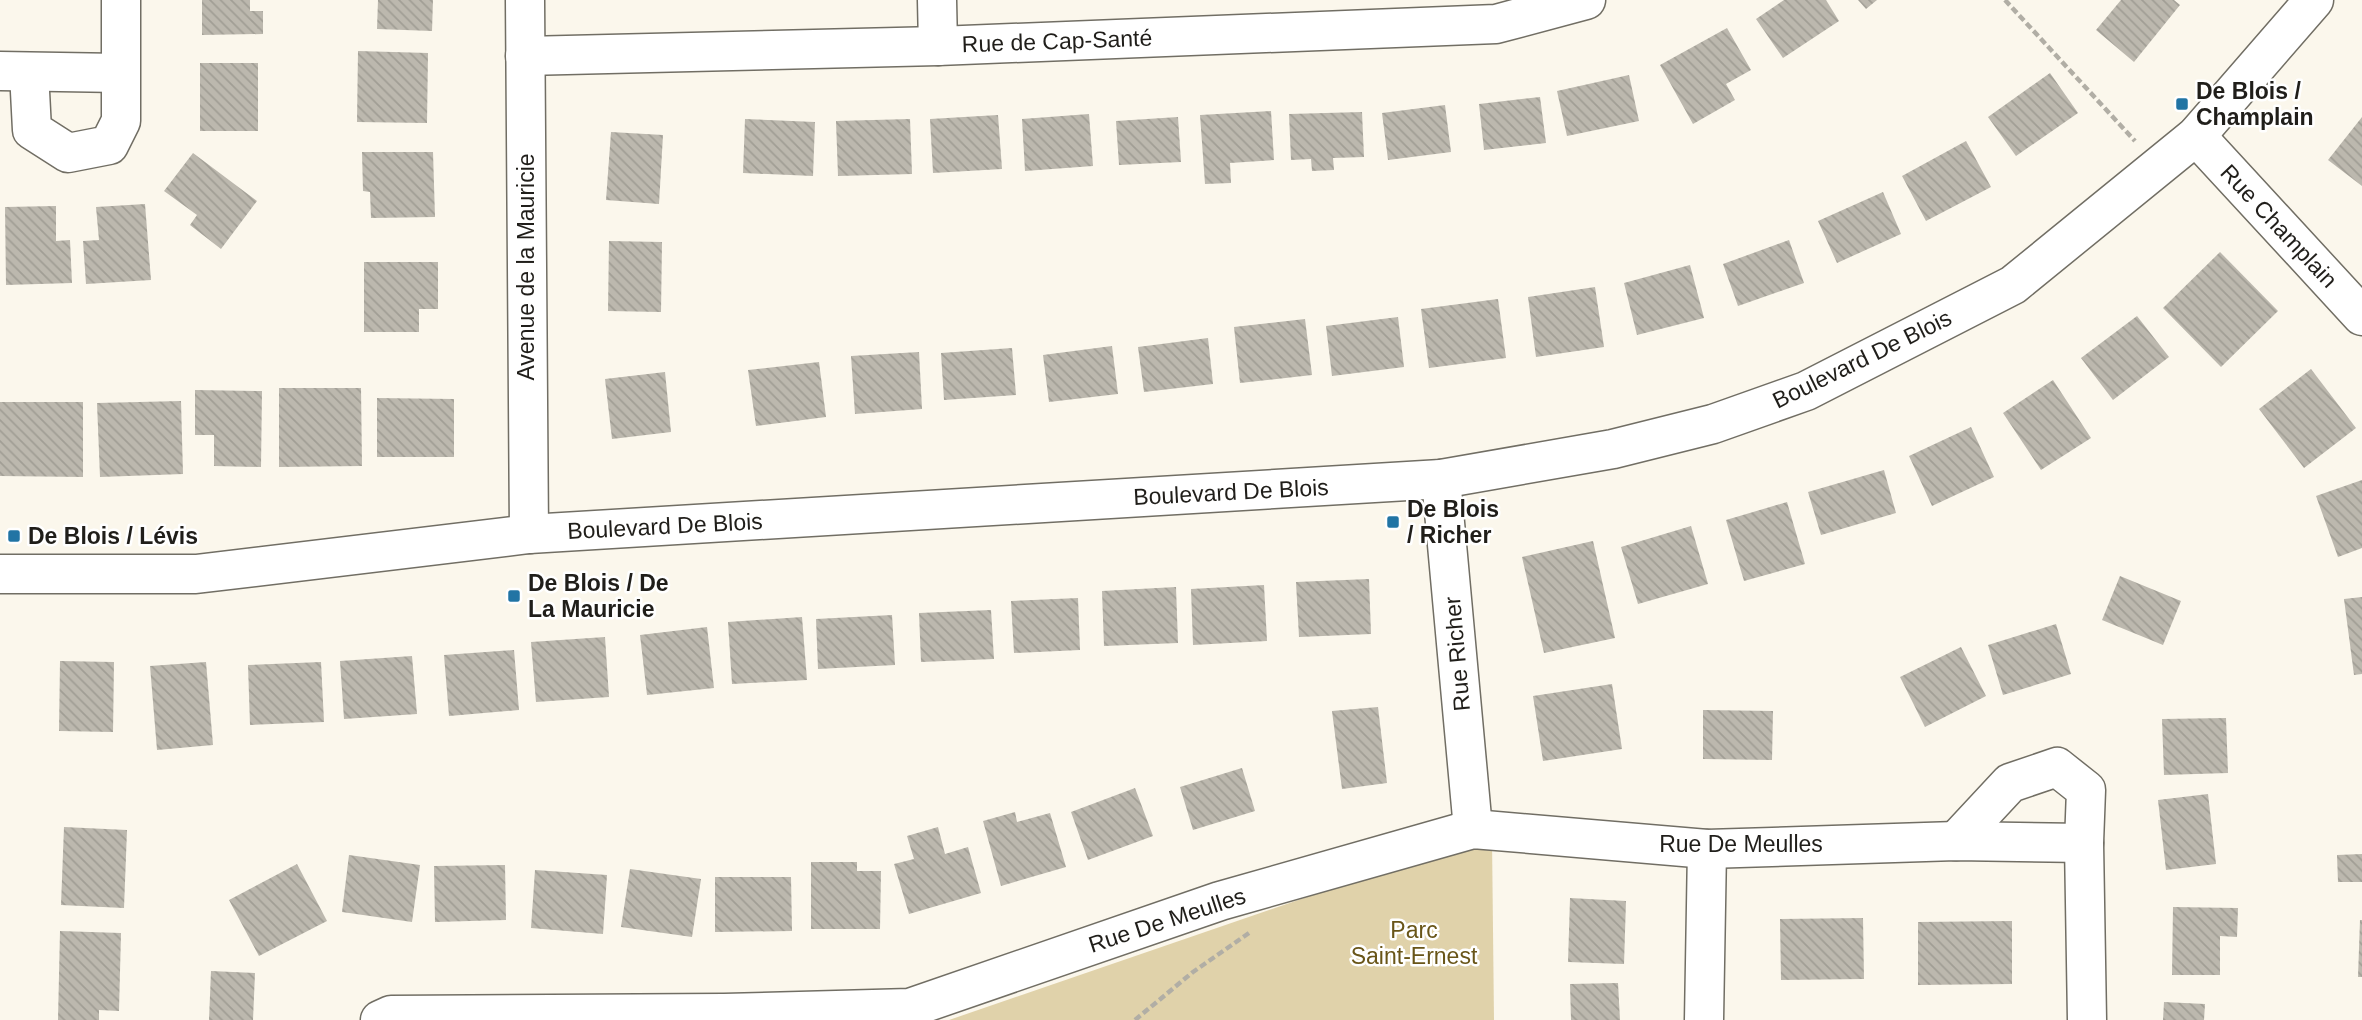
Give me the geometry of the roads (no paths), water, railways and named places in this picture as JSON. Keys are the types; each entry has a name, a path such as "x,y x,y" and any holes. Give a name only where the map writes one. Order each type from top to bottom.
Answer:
{"street":[{"path":"120,72 15,71 33,130 68,153 109,145 121,121 121,0"},
{"name":"Avenue de la Mauricie","path":"525,0 528,534"},
{"path":"937,0 938,46"},
{"name":"Rue de Cap-Santé","path":"525,56 938,46 1496,24 1586,0"},
{"name":"Boulevard De Blois","path":"0,574 196,574 528,534 1441,479 1613,449 1713,424 1806,391 2013,285 2196,136 2314,0"},
{"name":"Rue Champlain","path":"2196,136 2362,316"},
{"name":"Rue Richer","path":"1441,479 1474,829"},
{"path":"1956,841 2010,783 2057,767 2085,790 2087,1020"},
{"name":"Rue De Meulles","path":"380,1020 391,1015 724,1017 910,1008 1240,895 1474,829 1707,849 1956,841 2084,843"},
{"path":"1704,1020 1707,849"}],"place":[{"name":"De Blois / Champlain","path":"2182,104"},
{"name":"De Blois / Richer","path":"1393,522"},
{"name":"De Blois / Lévis","path":"14,536"},
{"name":"De Blois / De La Mauricie","path":"514,596"}],"park label":[{"name":"Parc Saint-Ernest","path":"1414,943"}]}
